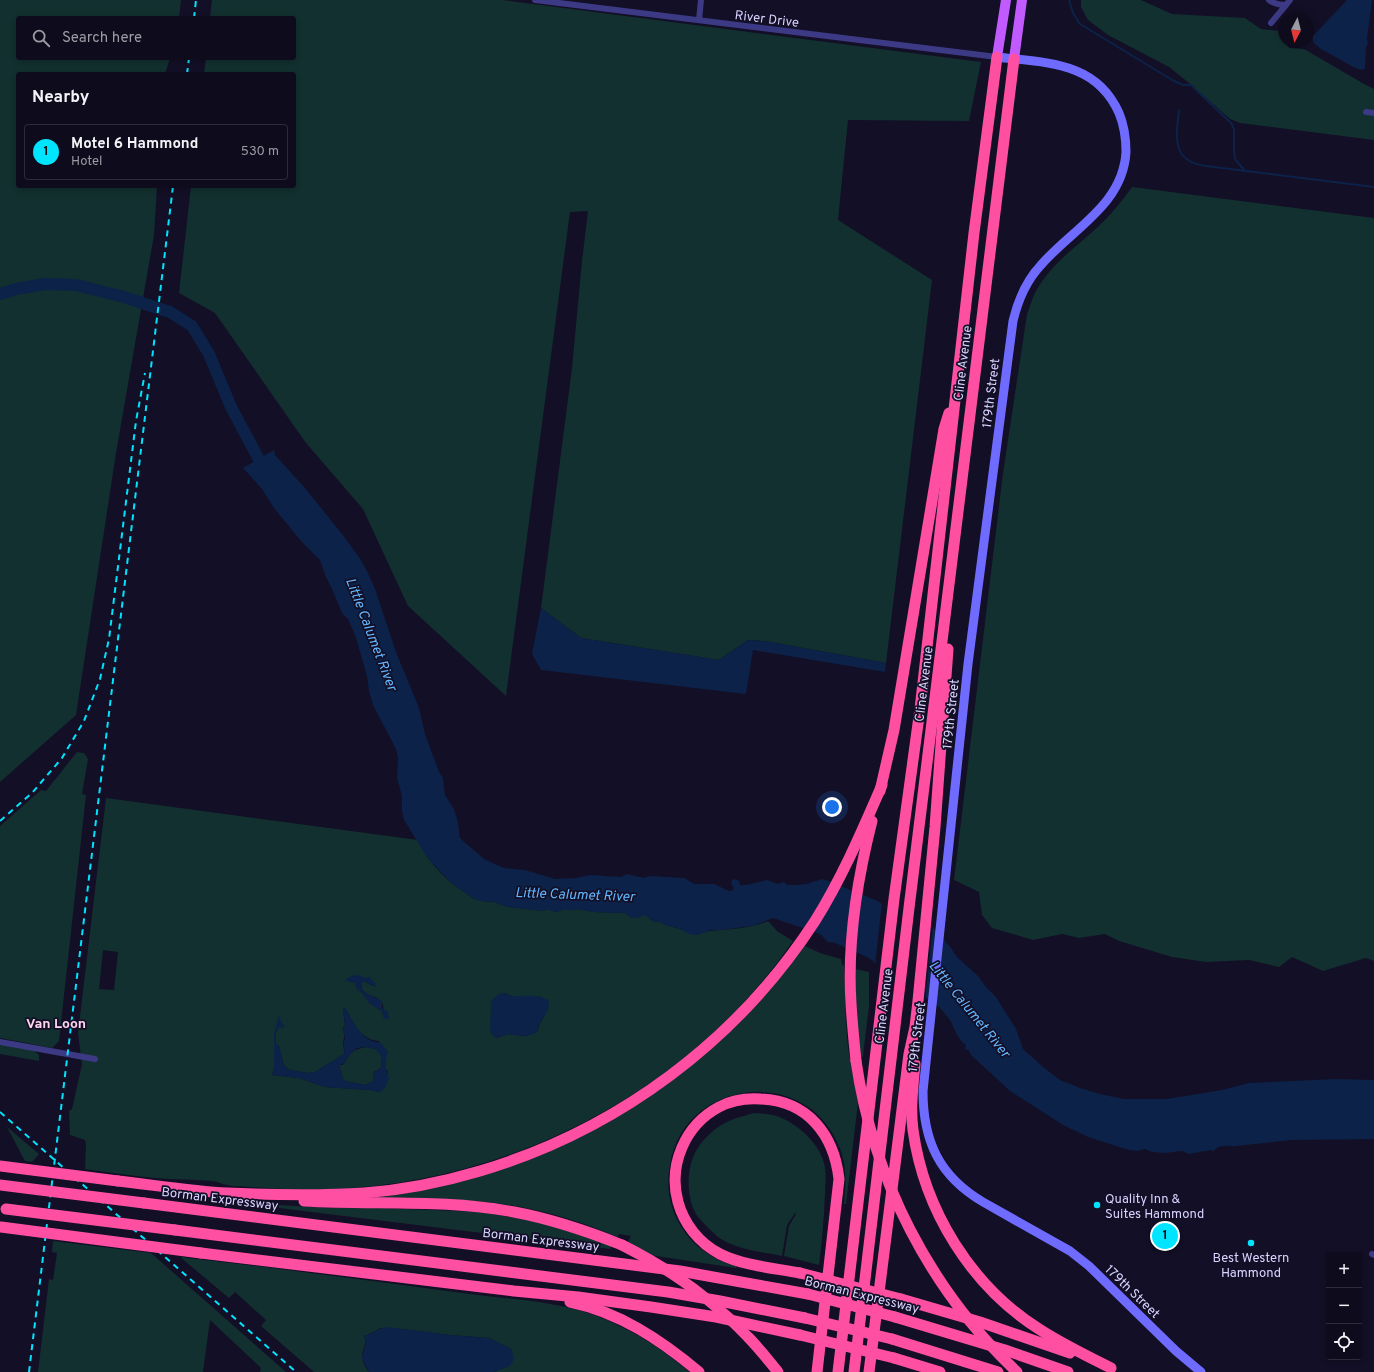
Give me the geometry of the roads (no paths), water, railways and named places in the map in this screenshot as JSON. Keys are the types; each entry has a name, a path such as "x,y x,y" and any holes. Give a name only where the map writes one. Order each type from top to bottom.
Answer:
{"highway":[{"name":"Cline Avenue","path":"838,1372 894,899 920,709 974,233 997,57"},
{"name":"Cline Avenue","path":"854,1372 909,908 1014,59"},
{"path":"957,389 944,429 894,730 860,872 854,918 850,973 850,1002 856,1061 873,1138 892,1191 909,1229 933,1270 962,1311 979,1333 1017,1372"},
{"path":"869,1372 908,1061 915,1027 927,919 948,672 950,584"},
{"path":"225,1192 313,1195 366,1193 397,1189 457,1177 499,1165 543,1148 579,1133 618,1111 660,1084 693,1058 722,1032 748,1006 796,947 822,908 845,867 882,785"},
{"path":"915,1027 915,1062 912,1098 913,1129 919,1163 930,1196 946,1230 987,1287 1012,1309 1038,1329 1116,1370"},
{"path":"817,1372 838,1194 838,1164 826,1135 804,1112 778,1101 753,1098 737,1101 719,1107 704,1118 693,1129 685,1140 675,1168 674,1182 679,1206 692,1232 702,1241 721,1254 735,1260 800,1274 901,1299 994,1326 1116,1370"},
{"path":"0,1166 293,1201 473,1207 514,1212 551,1220 622,1245 678,1278 716,1307 748,1337 778,1372"},
{"name":"Borman Expressway","path":"0,1185 680,1271 808,1294 895,1317 998,1348 1068,1372"},
{"path":"3,1208 668,1292 720,1300 805,1318 892,1339 998,1372"},
{"path":"0,1227 514,1291 578,1297 716,1317 800,1335 894,1358 940,1372"},
{"path":"514,1291 573,1303 623,1320 648,1334 673,1351 699,1372"}],"main road":[{"name":"Cline Avenue","path":"997,57 1006,0"},
{"name":"Cline Avenue","path":"1014,59 1022,0"}],"street":[{"name":"River Drive","path":"535,0 997,57"},
{"path":"699,20 701,0"},
{"path":"1269,0 1279,5 1288,3"},
{"path":"1271,23 1288,3"},
{"name":"179th Street","path":"997,57 1066,66 1084,74 1099,85 1112,99 1120,116 1126,139 1126,156 1119,181 1111,195 1095,214 1048,257 1034,272 1021,296 1013,321 968,664 924,1084 924,1121 931,1144 943,1167 959,1186 970,1195 1070,1251 1089,1266 1176,1351 1201,1372"},
{"path":"1366,112 1374,113"},
{"path":"0,1042 96,1059"}],"water":[{"path":"1347,0 1372,0 1365,68 1362,70 1355,68 1321,49 1314,43 1314,35"},
{"path":"274,450 275,455 305,488 342,534 359,557 367,571 375,589 396,652 419,708 425,734 439,772 443,778 445,795 454,809 458,822 460,838 484,859 504,868 525,870 555,879 576,878 590,875 621,877 626,874 644,878 649,876 684,878 694,884 714,884 729,891 733,890 734,888 731,884 732,880 735,879 739,881 740,885 767,880 778,884 784,882 787,885 794,885 807,884 823,879 878,901 884,906 930,924 957,957 978,976 996,997 1016,1029 1023,1049 1060,1080 1100,1094 1124,1099 1167,1099 1222,1090 1249,1083 1336,1079 1374,1080 1374,1139 1292,1140 1224,1146 1218,1147 1214,1151 1210,1150 1189,1154 1182,1151 1166,1153 1152,1152 1145,1149 1138,1151 1129,1150 1088,1137 1063,1125 1010,1091 971,1055 968,1049 966,1050 966,1045 957,1035 950,1020 939,1007 921,994 878,968 873,961 867,957 835,943 828,942 821,935 815,932 773,918 752,926 710,930 697,935 692,935 675,927 652,921 647,916 632,918 625,913 594,912 578,909 555,912 546,909 544,911 508,907 494,902 474,899 450,882 427,857 404,820 402,811 402,796 397,778 398,758 396,749 373,705 367,676 356,638 348,619 342,613 320,560 301,541 274,508 262,489 243,468"},
{"path":"541,608 581,638 719,660 748,640 765,641 886,663 885,672 753,650 746,694 541,670 532,654"},
{"path":"356,975 365,978 369,977 375,983 376,987 364,981 361,983 362,990 382,1001 382,1008 388,1012 389,1020 384,1018 382,1011 370,1004 357,989 355,983 345,980"},
{"path":"501,993 513,996 536,996 548,1000 548,1009 539,1025 537,1032 523,1036 508,1034 496,1038 493,1036 490,1030 490,1003"},
{"path":"343,1008 346,1009 361,1033 372,1041 379,1042 388,1052 386,1069 389,1079 385,1088 380,1092 325,1087 299,1078 272,1075 274,1068 274,1034 279,1014 280,1020 285,1026 282,1028 279,1027 275,1039 284,1066 290,1070 308,1073 315,1072 344,1054 345,1038 343,1031 345,1025","holes":["365,1047 376,1049 382,1056 381,1068 374,1073 373,1081 365,1085 345,1081 343,1079 339,1065 346,1063 346,1059 357,1048"]},
{"path":"385,1327 489,1338 511,1349 513,1360 510,1366 493,1372 369,1372 362,1359 366,1343 364,1334 367,1336"}],"waterway":[{"path":"1069,0 1073,13 1080,24 1174,81 1183,85 1191,85 1231,123 1234,129 1235,159 1245,171"},
{"path":"1179,110 1177,130 1178,147 1187,159 1195,163 1206,166 1374,187"},
{"name":"Little Calumet River","path":"0,294 16,289 45,284 76,285 124,297 170,312 192,326 209,354 231,407 267,472"}],"railway":[{"path":"194,16 196,0"},
{"path":"187,72 189,60"},
{"path":"29,1372 173,188"},
{"path":"0,821 32,793 62,758 84,721 100,679 109,639 136,421 145,373"},
{"path":"0,1112 296,1372"}],"place":[{"name":"Quality Inn & Suites Hammond","path":"1097,1205"},
{"name":"Motel 6 Hammond","path":"1165,1236"},
{"name":"Best Western Hammond","path":"1251,1243"}],"district":[{"name":"Van Loon","path":"56,1023"}]}
